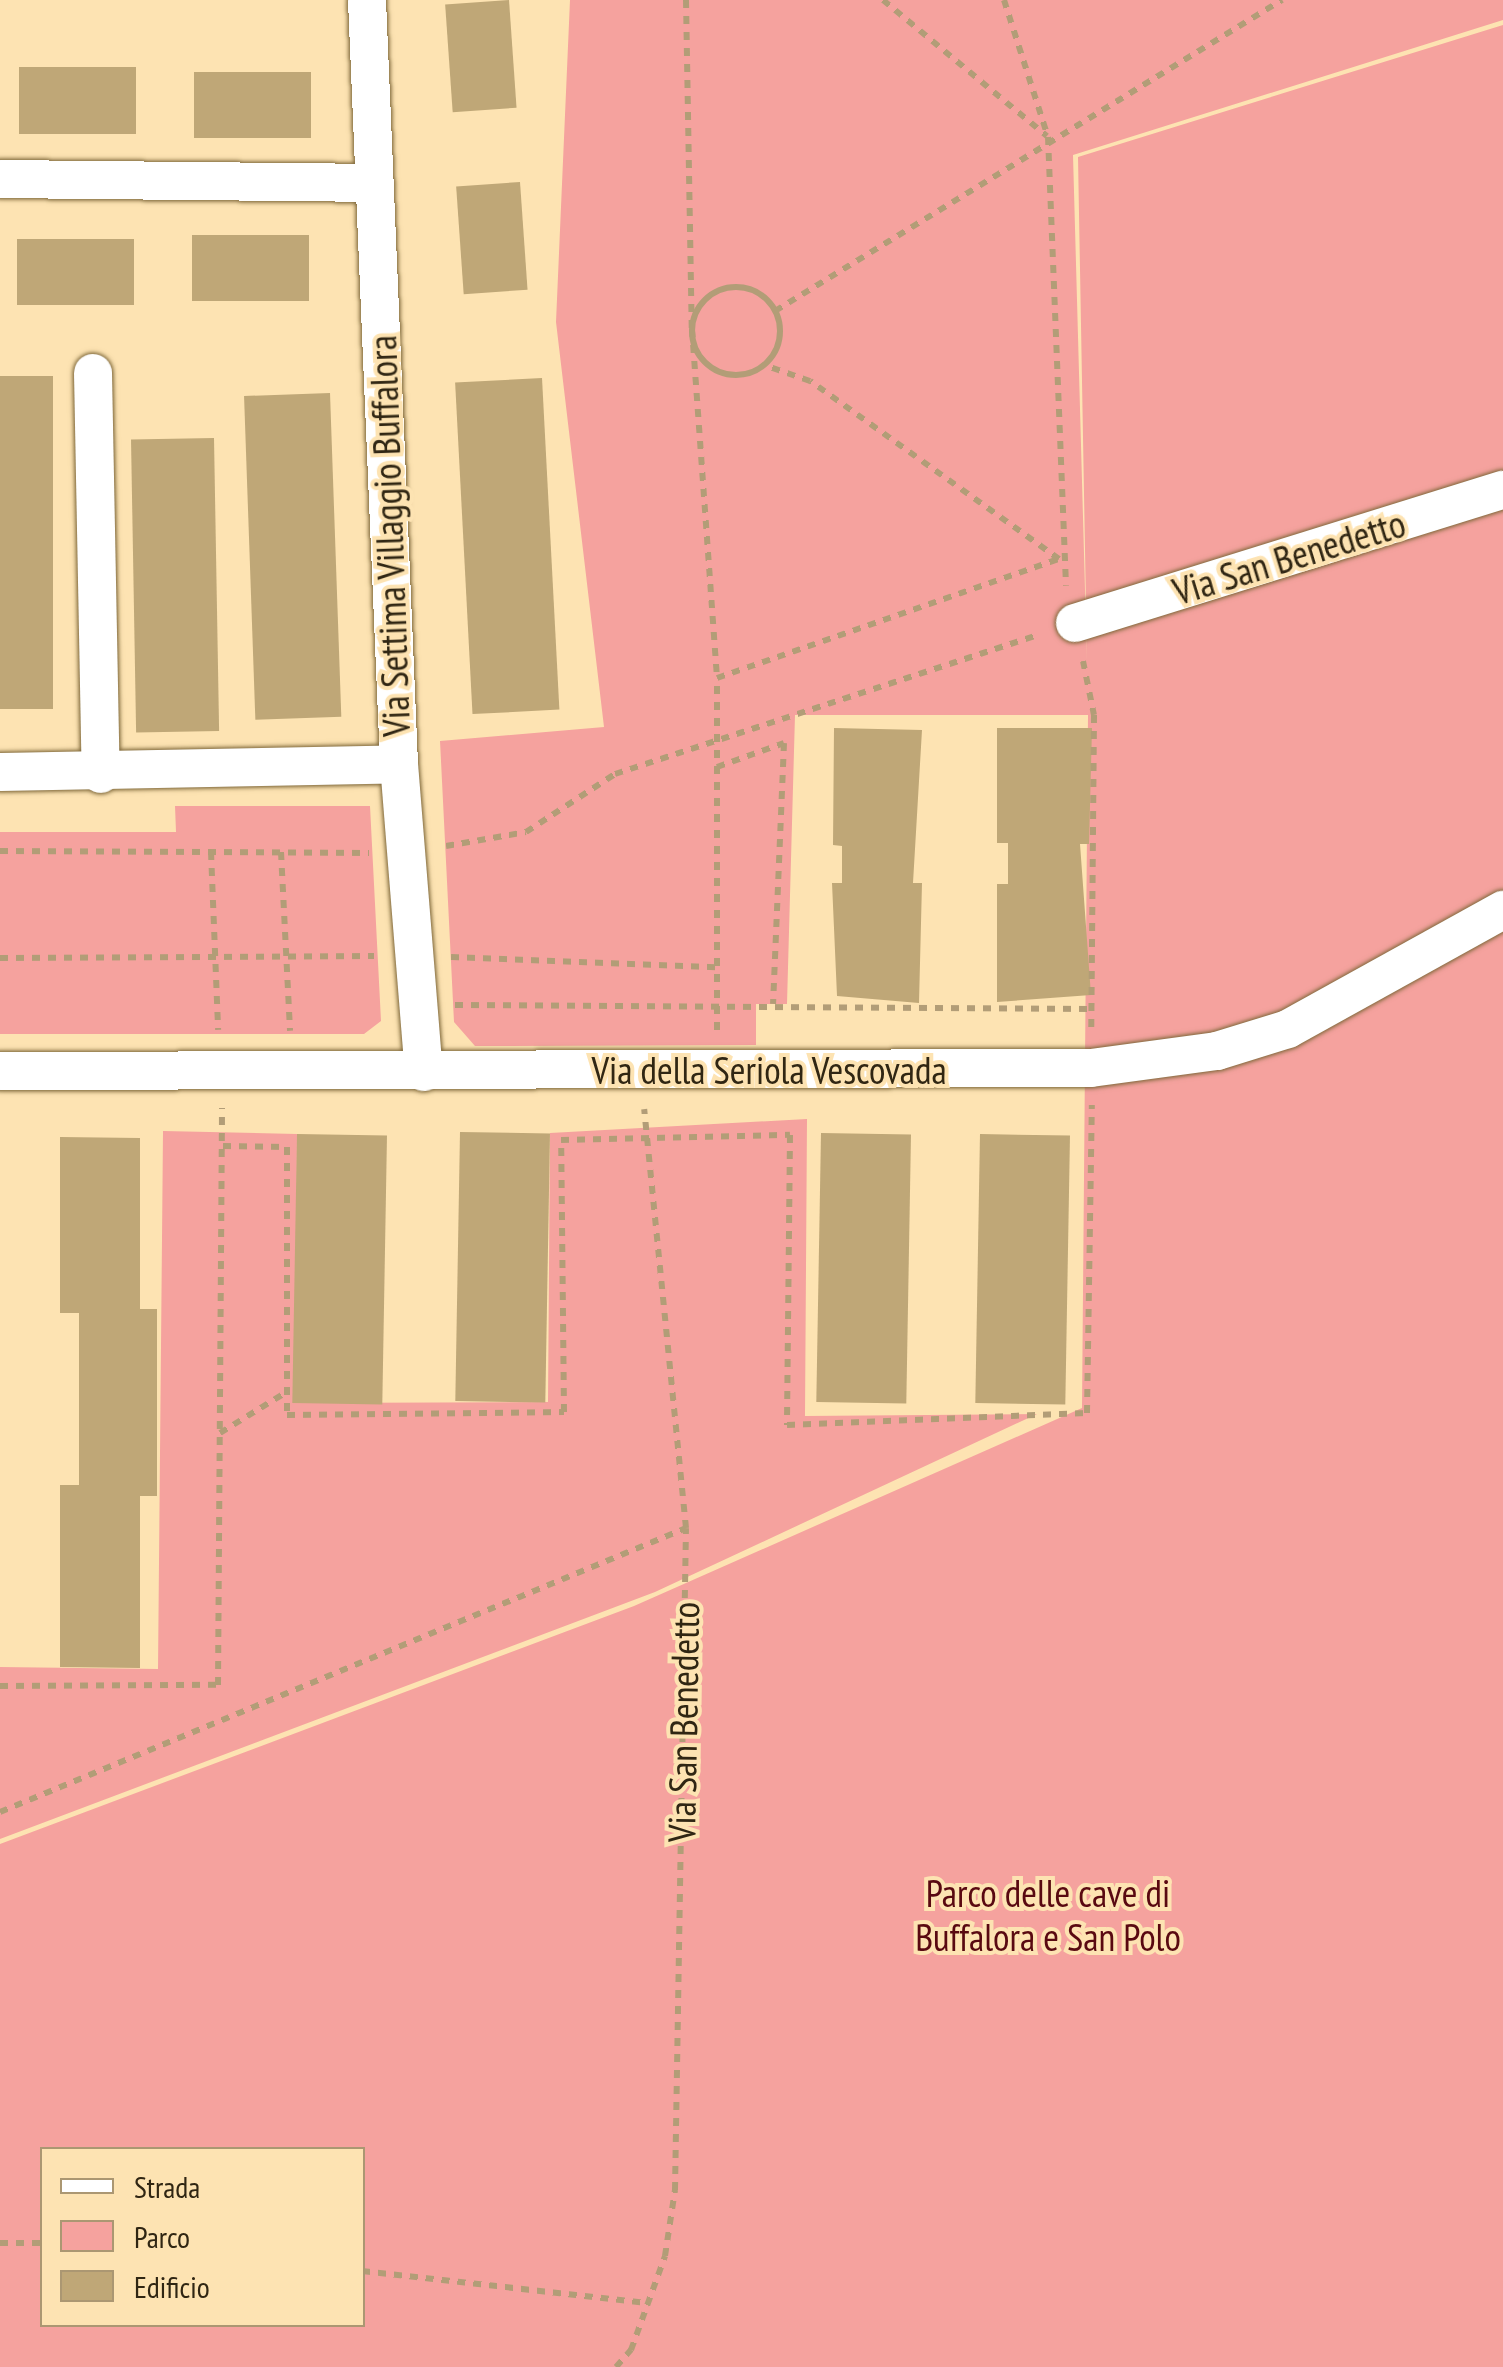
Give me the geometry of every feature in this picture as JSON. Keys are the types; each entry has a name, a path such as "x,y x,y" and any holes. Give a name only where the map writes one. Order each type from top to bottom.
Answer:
{"street":[{"name":"Via Settima Villaggio Buffalora","path":"367,0 399,764 408,853 442,956 424,1072"},
{"path":"0,179 374,183"},
{"path":"93,374 101,774"},
{"name":"Via San Benedetto","path":"1076,624 1503,490"},
{"path":"0,772 101,774 399,764"},
{"name":"Via della Seriola Vescovada","path":"0,1071 1091,1068 1217,1051 1288,1029 1503,910"}],"path":[{"path":"686,0 692,329 717,678 718,1068"},
{"path":"883,0 1048,137"},
{"path":"1004,0 1048,137 1059,558 1094,715 1092,1030"},
{"path":"775,311 1048,137 1282,0"},
{"path":"764,364 780,340 775,311 755,290 726,288 702,302 692,329 700,356 723,373 764,364 810,381 1059,558"},
{"path":"717,678 1059,558"},
{"path":"0,851 408,853 526,832 615,774 717,735 1076,624"},
{"path":"717,767 784,743 774,1004"},
{"path":"445,828 446,864"},
{"path":"0,1686 218,1685 223,1146 211,852"},
{"path":"281,852 290,1034"},
{"path":"0,958 442,956 716,967"},
{"path":"452,989 452,1004 1092,1008"},
{"name":"Via San Benedetto","path":"616,2367 648,2303 675,2190 686,1528 639,1068"},
{"path":"223,1146 287,1147 286,1415 564,1412 561,1140 790,1135 786,1425 1087,1413 1091,1068"},
{"path":"220,1433 286,1392"},
{"path":"0,1812 686,1528"},
{"path":"0,2243 40,2242"},
{"path":"365,2271 648,2303"}],"green space":[{"name":"Parco delle cave di Buffalora e San Polo","path":"570,0 1503,0 1503,20 1073,155 1087,662 1078,157 1503,25 1503,2367 0,2367 0,1844 634,1606 1082,1408 1088,715 795,715 787,1004 756,1004 756,1045 475,1046 454,1022 440,741 604,727 556,322"},
{"path":"175,806 370,806 381,1021 364,1034 0,1034 0,832 176,832"},
{"path":"807,1119 805,1416 1037,1414 655,1592 0,1839 0,1667 158,1669 163,1131 297,1134 296,1403 548,1402 550,1133"}],"building":[{"path":"509,0 517,108 453,112 445,4"},
{"path":"19,67 136,67 136,134 19,134"},
{"path":"194,72 311,72 311,138 194,138"},
{"path":"520,182 528,290 464,294 456,186"},
{"path":"192,235 309,235 309,301 192,301"},
{"path":"17,239 134,239 134,305 17,305"},
{"path":"0,376 53,376 53,709 0,709"},
{"path":"542,378 559,710 472,714 455,383"},
{"path":"330,393 341,717 255,720 244,396"},
{"path":"214,438 219,731 136,732 131,439"},
{"path":"834,728 922,730 913,883 922,883 919,1003 837,996 832,883 842,883 842,846 833,845"},
{"path":"997,728 1092,728 1089,844 1080,844 1091,995 997,1002 997,884 1008,884 1008,843 997,843"},
{"path":"460,1132 550,1134 545,1403 455,1401"},
{"path":"821,1133 911,1135 906,1404 816,1402"},
{"path":"297,1134 387,1136 382,1405 292,1403"},
{"path":"980,1134 1070,1136 1065,1405 975,1403"},
{"path":"60,1137 140,1138 140,1309 157,1309 157,1496 140,1496 140,1668 60,1667 60,1485 79,1485 79,1313 60,1313"}]}
